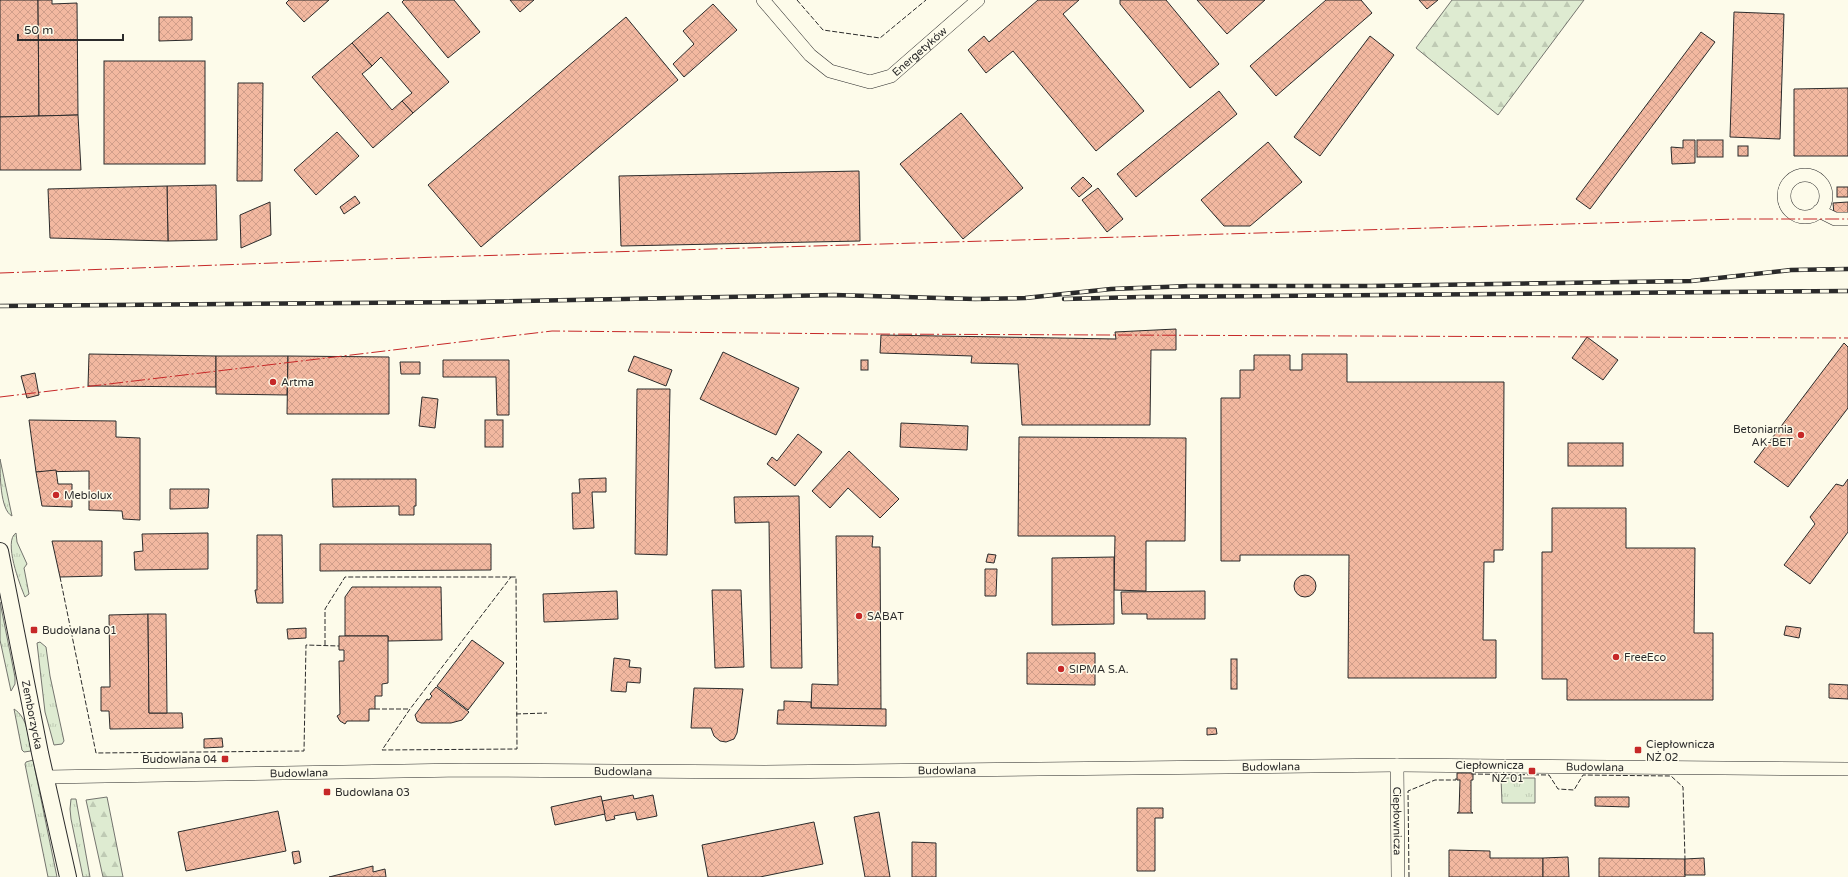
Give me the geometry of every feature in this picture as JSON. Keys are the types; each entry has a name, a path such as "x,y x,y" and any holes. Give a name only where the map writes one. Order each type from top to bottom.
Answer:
{"street":[{"name":"Energetyków","path":"764,0 810,55 830,71 870,82 890,76 978,0"},
{"path":"1819,211 1835,219 1848,219"},
{"name":"Zemborzycka","path":"0,551 40,753 68,877"},
{"name":"Budowlana","path":"46,777 463,770 764,772 1397,765 1848,769"},
{"name":"Ciepłownicza","path":"1397,765 1398,877"}],"green space":[{"path":"1452,0 1584,0 1498,115 1416,48"},
{"path":"0,459 12,516 5,507 3,499"},
{"path":"16,533 17,542 27,564 24,568 29,594 25,597 12,554 12,538"},
{"path":"0,602 15,677 15,684 11,691 0,640"},
{"path":"40,642 46,647 50,676 64,741 62,744 54,745 45,712 37,643"},
{"path":"14,709 19,713 25,722 31,751 24,752 22,750"},
{"path":"33,760 57,877 48,877 25,764 26,762"},
{"path":"1501,778 1535,778 1535,803 1502,803"},
{"path":"107,797 123,877 103,877 86,800"},
{"path":"71,799 76,799 90,877 83,877 71,819"}],"building":[{"path":"0,0 38,0 39,116 0,117"},
{"path":"38,0 52,0 52,4 77,3 78,115 39,116"},
{"path":"289,0 329,0 304,22 286,3"},
{"path":"404,0 454,0 480,32 448,58 402,2"},
{"path":"510,0 534,0 520,12"},
{"path":"1038,0 1079,0 1063,14 1144,111 1096,151 1013,51 986,73 968,50 984,36 989,42"},
{"path":"1120,0 1166,0 1219,64 1190,88 1120,4"},
{"path":"1197,0 1265,0 1227,34"},
{"path":"1326,0 1361,0 1372,13 1276,96 1250,66"},
{"path":"1419,0 1438,0 1427,9"},
{"path":"713,4 737,30 684,77 673,64 694,44 683,31"},
{"path":"388,12 449,82 413,113 402,101 412,93 381,57 372,66 352,43"},
{"path":"1734,12 1784,14 1780,139 1730,137"},
{"path":"159,17 192,17 192,40 159,41"},
{"path":"626,17 678,80 481,247 428,185"},
{"path":"1701,32 1715,42 1590,209 1576,199"},
{"path":"1370,36 1394,55 1320,156 1294,137"},
{"path":"352,43 372,66 362,74 392,110 402,101 413,113 373,148 312,77"},
{"path":"104,61 205,61 205,164 104,164"},
{"path":"238,83 263,83 262,181 237,181"},
{"path":"1848,88 1848,156 1794,156 1794,89"},
{"path":"1219,91 1237,114 1136,197 1117,174"},
{"path":"961,113 1023,188 963,239 900,164"},
{"path":"78,115 81,170 0,170 0,117"},
{"path":"337,132 359,156 316,195 294,170"},
{"path":"1683,140 1695,140 1695,163 1672,164 1671,147 1683,148"},
{"path":"1697,140 1723,140 1723,157 1697,157"},
{"path":"1268,142 1302,182 1250,226 1224,226 1201,200"},
{"path":"1738,146 1748,146 1748,156 1738,156"},
{"path":"859,171 860,241 621,246 619,176"},
{"path":"1083,177 1092,186 1079,197 1071,188"},
{"path":"216,185 217,240 168,241 167,186"},
{"path":"167,186 168,241 50,238 48,189"},
{"path":"1837,187 1848,187 1848,197 1837,197"},
{"path":"1098,188 1123,219 1107,232 1082,200"},
{"path":"355,196 360,203 344,214 340,207"},
{"path":"270,202 271,235 241,248 240,215"},
{"path":"1848,202 1848,213 1834,214 1833,203"},
{"path":"1176,329 1176,350 1151,350 1150,425 1022,425 1018,364 971,363 972,356 880,353 881,335 1116,339 1115,332"},
{"path":"1587,337 1618,360 1603,380 1572,358"},
{"name":"Betoniarnia AK-BET","path":"1844,343 1848,347 1848,408 1788,487 1754,462"},
{"path":"723,352 799,388 776,435 700,399"},
{"path":"89,354 216,356 216,387 88,386"},
{"path":"1302,354 1347,354 1347,382 1504,382 1503,550 1494,550 1494,562 1484,562 1483,640 1496,640 1496,678 1348,678 1349,555 1240,555 1240,561 1221,561 1221,398 1240,398 1240,370 1254,370 1254,355 1290,355 1290,370 1302,370"},
{"path":"216,356 288,356 287,395 216,394"},
{"path":"288,356 389,357 389,414 287,414"},
{"path":"634,356 672,370 666,386 628,371"},
{"path":"443,360 509,360 509,415 497,415 496,377 443,377"},
{"path":"861,360 868,360 868,370 861,370"},
{"path":"400,362 420,362 420,374 401,374"},
{"path":"35,373 39,395 27,398 21,376"},
{"path":"637,389 670,389 667,555 635,554"},
{"path":"422,397 438,399 435,428 419,426"},
{"path":"29,420 116,421 116,437 140,438 140,520 123,519 122,511 89,510 89,471 36,472"},
{"path":"485,420 503,420 503,447 485,447"},
{"path":"901,423 968,426 967,450 900,447"},
{"path":"798,434 822,452 795,486 767,464 772,457 777,461"},
{"path":"1019,437 1186,438 1185,541 1146,541 1146,591 1114,590 1115,536 1018,536"},
{"path":"1568,443 1623,443 1623,466 1568,466"},
{"path":"849,451 899,499 880,518 848,488 830,508 812,491"},
{"name":"Meblolux","path":"56,470 58,484 72,484 72,507 42,506 36,472"},
{"path":"606,478 606,492 592,492 594,528 573,529 572,493 580,493 579,479"},
{"path":"332,479 416,479 416,506 414,506 414,515 399,515 399,506 333,507"},
{"path":"1848,479 1848,532 1810,584 1784,565 1815,524 1810,517 1836,484 1843,486"},
{"path":"170,489 209,489 208,508 170,509"},
{"path":"799,496 802,668 771,668 769,522 735,523 734,497"},
{"path":"1552,508 1626,508 1626,548 1695,548 1694,633 1713,633 1713,700 1567,700 1567,679 1542,679 1542,552 1552,552"},
{"path":"208,533 208,569 135,570 134,552 143,551 142,534"},
{"path":"257,535 282,535 283,603 257,603 255,590 257,590"},
{"name":"SABAT","path":"836,536 873,536 872,547 880,547 881,709 811,708 812,684 838,685"},
{"path":"52,541 102,541 102,576 60,577"},
{"path":"320,544 491,544 491,570 320,571"},
{"path":"988,554 996,555 994,563 986,562"},
{"path":"1114,557 1114,624 1052,625 1052,558"},
{"path":"985,569 997,569 996,596 985,596"},
{"path":"1305,575 1309,576 1315,582 1315,590 1309,596 1305,597 1301,596 1295,590 1294,586 1295,582 1301,576"},
{"path":"352,587 441,587 442,640 388,641 388,636 345,636 345,597"},
{"path":"712,590 741,590 744,667 715,668"},
{"path":"617,591 618,619 544,622 543,594"},
{"path":"1205,591 1205,619 1147,619 1147,614 1122,614 1121,592"},
{"path":"148,614 149,713 182,713 183,728 110,729 109,711 101,711 101,687 110,687 109,615"},
{"path":"148,614 166,614 167,713 149,713"},
{"path":"1786,626 1801,628 1799,638 1784,635"},
{"path":"306,628 306,638 288,639 287,629"},
{"path":"339,636 388,636 388,683 382,684 382,696 375,696 375,709 369,709 369,721 347,721 345,724 340,721 337,716 340,714 339,661 344,661 344,650 339,650"},
{"path":"472,640 504,663 468,710 437,686"},
{"name":"SIPMA S.A.","path":"1027,653 1095,653 1095,685 1027,684"},
{"path":"614,658 630,660 629,667 641,668 640,683 627,682 626,692 611,691"},
{"path":"1231,659 1237,659 1237,689 1231,689"},
{"path":"1829,684 1848,685 1848,699 1829,698"},
{"path":"436,687 469,712 462,720 451,723 421,723 417,721 415,715 427,699 429,700 432,696 430,694"},
{"path":"694,688 743,689 737,733 734,739 726,742 720,741 714,736 711,728 691,728"},
{"path":"784,701 811,702 811,708 886,709 886,726 777,724 778,710 784,710"},
{"path":"1207,728 1216,728 1217,734 1207,735"},
{"path":"222,738 223,747 204,748 204,739"},
{"path":"1457,773 1473,773 1473,780 1471,780 1471,812 1473,813 1457,813 1459,812 1460,780 1457,780"},
{"path":"633,795 634,799 653,795 657,816 637,820 635,812 614,816 615,819 606,821 602,801"},
{"path":"601,796 605,814 555,825 551,807"},
{"path":"1595,797 1629,797 1629,807 1595,806"},
{"path":"1137,808 1163,808 1163,818 1155,818 1155,871 1137,871"},
{"path":"278,811 286,851 186,871 178,832"},
{"path":"879,812 890,877 865,877 854,817"},
{"path":"814,822 823,864 760,877 708,877 702,845"},
{"path":"912,842 936,843 936,877 912,877"},
{"path":"1449,850 1490,851 1490,858 1543,858 1543,877 1449,877"},
{"path":"299,851 301,862 294,864 292,852"},
{"path":"1568,857 1569,877 1543,877 1543,858"},
{"path":"1599,858 1685,859 1685,877 1599,877"},
{"path":"1704,858 1705,875 1685,875 1685,859"},
{"path":"373,866 373,872 385,869 386,877 329,877"}],"railway":[{"path":"0,306 474,302 834,295 975,299 1025,298 1111,289 1190,286 1371,286 1691,281 1791,270 1848,269"},
{"path":"1064,299 1141,297 1848,291"}],"fence":[{"path":"797,0 823,30 880,38 926,0"},
{"path":"60,577 96,753 304,751 306,645 339,646"},
{"path":"325,645 325,609 345,577 511,577 410,709"},
{"path":"375,709 410,709 382,750 517,749 516,577 511,577"},
{"path":"516,714 547,713"},
{"path":"1471,774 1549,775 1558,789 1574,790 1583,775 1671,776 1683,787 1685,859"},
{"path":"1409,877 1408,791 1435,780 1456,780 1456,777"}],"power":[{"path":"0,273 438,257 1738,219 1848,219"},
{"path":"0,397 552,331 864,334 1848,338"}],"place":[{"name":"Artma","path":"273,382"},
{"name":"Betoniarnia AK-BET","path":"1801,435"},
{"name":"Meblolux","path":"56,495"},
{"name":"SABAT","path":"859,616"},
{"name":"Budowlana 01","path":"34,630"},
{"name":"FreeEco","path":"1616,657"},
{"name":"SIPMA S.A.","path":"1061,669"},
{"name":"Ciepłownicza NŻ 02","path":"1638,750"},
{"name":"Budowlana 04","path":"225,759"},
{"name":"Ciepłownicza NŻ 01","path":"1532,771"},
{"name":"Budowlana 03","path":"327,792"}]}
